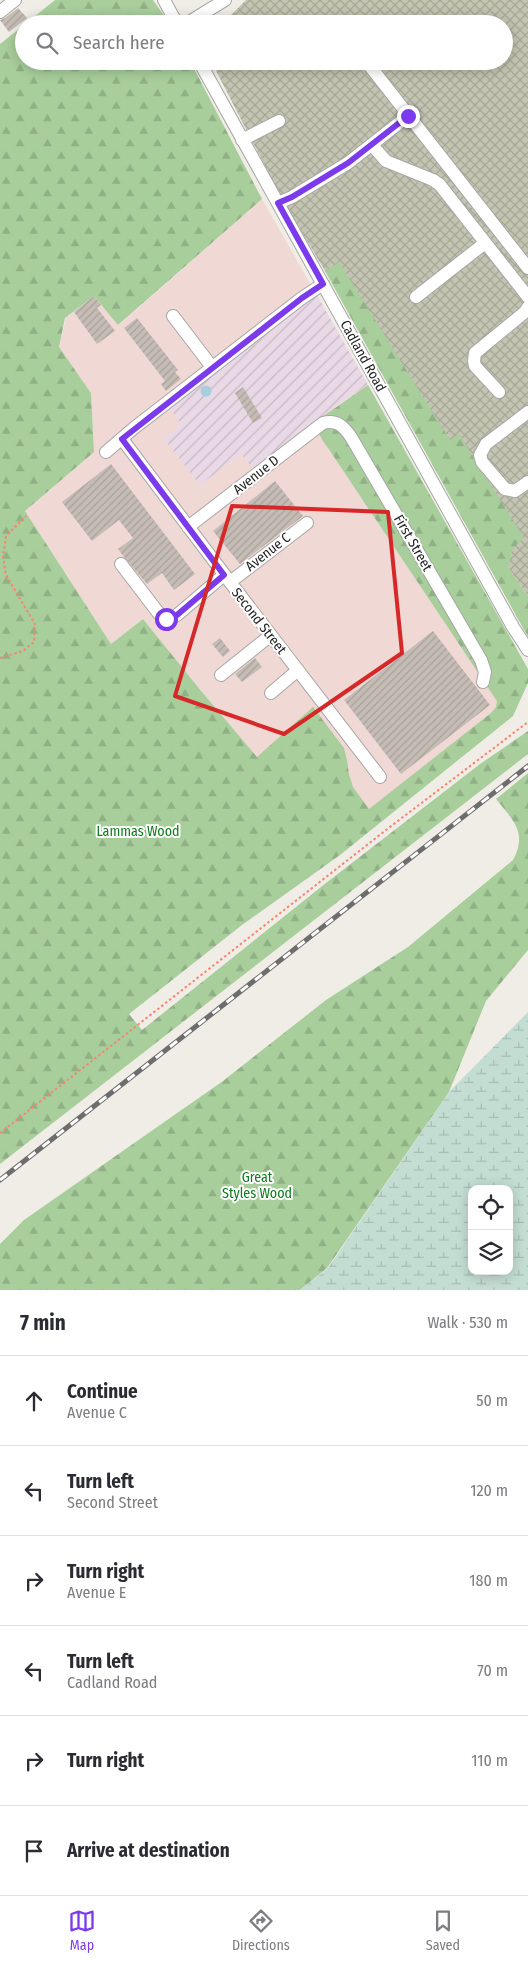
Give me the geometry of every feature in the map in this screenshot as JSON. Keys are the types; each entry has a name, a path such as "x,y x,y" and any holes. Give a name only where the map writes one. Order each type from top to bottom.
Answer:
{"street":[{"path":"0,12 15,0"},
{"path":"164,0 172,15"},
{"path":"200,15 225,0"},
{"name":"Cadland Road","path":"204,70 513,628 528,650"},
{"path":"373,70 528,268"},
{"path":"278,203 296,195 335,171 408,116"},
{"path":"242,140 279,121"},
{"path":"372,145 391,164 433,180 440,185 528,297"},
{"path":"416,297 485,243"},
{"path":"106,452 212,367 323,284"},
{"path":"499,392 476,366 474,356 479,349 525,312 528,307"},
{"path":"172,316 212,367"},
{"path":"528,412 486,444 480,455 482,462 505,489 515,491 528,482"},
{"name":"First Street","path":"323,424 327,422 338,423 351,437 482,660 485,672 483,682"},
{"name":"Avenue D","path":"188,527 323,424"},
{"name":"Second Street","path":"122,439 380,777"},
{"name":"Avenue C","path":"122,564 160,615 170,619 307,522"},
{"path":"221,675 271,635"},
{"path":"271,693 298,670"}],"path":[{"path":"0,658 23,651 34,642 35,624 6,575 3,557 6,536 26,516"},
{"path":"0,1133 378,836 528,722"}],"highlighted area":[{"path":"232,506 388,512 402,653 284,734 175,696"}],"shaded area":[{"path":"246,0 528,0 528,597 508,567 390,357 325,271 282,199 216,70 513,70 513,15 231,15"},
{"path":"262,199 368,385 334,408 513,716 388,814 340,855 143,619 111,644 25,511 94,452 91,393 59,347 66,318 94,296 119,325"},
{"path":"317,295 368,385 334,407 255,466 250,465 241,454 200,485 164,439 181,423 169,407"}],"green space":[{"path":"55,0 153,0 164,15 36,15"},
{"name":"Lammas Wood","path":"15,32 15,70 195,70 262,199 118,325 94,296 65,318 59,347 91,393 94,452 25,511 111,644 143,619 257,757 313,707 344,748 353,787 369,809 491,713 496,707 497,701 312,424 368,385 528,669 528,683 513,716 340,855 242,925 129,1014 142,1030 326,883 480,764 528,731 528,754 0,1164 0,44"},
{"path":"339,262 450,440 459,434 524,538 513,548 508,567 528,597 528,637 325,271"},
{"name":"Great Styles Wood","path":"528,773 528,950 486,1001 449,1092 327,1268 300,1290 0,1290 0,1244 24,1220 223,1081 326,1000 408,947 513,860 519,842 519,834 513,820 496,799"},
{"path":"528,1012 528,1290 300,1290 328,1268 449,1092"}],"water":[{"path":"206,385 212,391 206,397 200,391"}],"building":[{"path":"18,8 24,15 15,15 15,27 9,32 0,20"},
{"path":"94,296 101,305 97,308 115,331 97,344 74,312"},
{"path":"137,318 178,370 175,372 181,379 166,391 161,384 165,381 124,328"},
{"path":"243,387 262,418 253,423 235,393"},
{"path":"111,464 195,574 174,590 162,573 147,584 124,557 118,549 133,538 119,520 92,541 62,502"},
{"path":"275,481 303,516 240,564 213,531"},
{"path":"433,631 490,705 401,774 344,700"},
{"path":"220,638 230,651 223,657 212,644"},
{"path":"255,658 262,667 242,682 235,674"}],"railway":[{"path":"0,1180 528,766"}],"route":[{"path":"166,619 177,615 224,575 122,439 302,298 323,284 278,203 292,197 348,163 408,116"}]}
